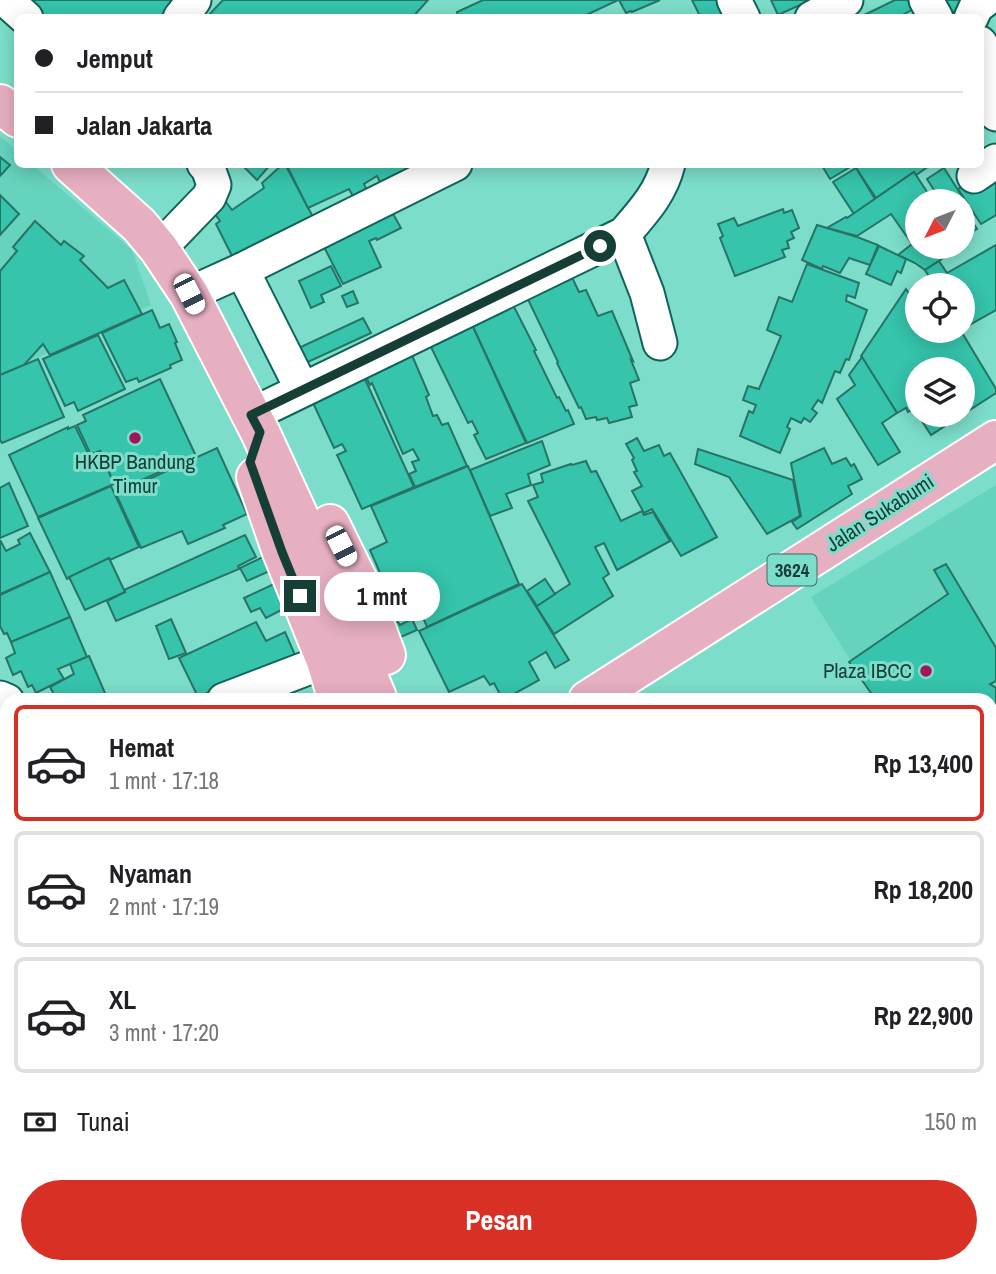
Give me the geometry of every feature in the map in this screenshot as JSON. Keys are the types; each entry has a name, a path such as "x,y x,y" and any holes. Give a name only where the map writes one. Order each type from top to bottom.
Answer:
{"main road":[{"path":"0,104 14,115"},
{"path":"75,168 139,225 159,249 189,294 255,423 324,571 374,693"},
{"path":"255,423 250,462 336,693"},
{"path":"255,423 289,446 360,585 399,693"},
{"name":"Jalan Sukabumi","path":"598,693 996,440"}],"street":[{"path":"6,0 22,14"},
{"path":"183,14 194,0"},
{"path":"973,14 976,7 985,0"},
{"path":"984,50 996,69"},
{"path":"984,94 996,114"},
{"path":"159,249 209,197 214,185 208,168"},
{"path":"189,294 447,168"},
{"path":"255,423 302,389 624,234 651,203 667,168"},
{"path":"624,234 647,293 660,343"},
{"path":"242,270 302,389"},
{"path":"242,693 326,661"}],"shaded area":[{"path":"0,136 14,148 14,168 36,168 132,250 151,305 0,375"},
{"path":"996,485 996,693 871,693 811,597"}],"building":[{"path":"14,0 182,0 170,14 30,14"},
{"path":"223,0 428,0 416,14 210,14"},
{"path":"483,0 618,0 588,14 457,12"},
{"path":"619,0 660,0 626,13"},
{"path":"692,0 731,0 739,14 699,14"},
{"path":"771,0 811,0 780,14 778,14"},
{"path":"895,0 910,0 915,8 904,14 866,14"},
{"path":"941,0 971,0 972,1 950,14"},
{"path":"0,157 10,165 0,176"},
{"path":"996,166 996,215 981,224 975,215 975,189 958,189"},
{"path":"245,168 268,168 257,180"},
{"path":"279,168 287,168 313,217 232,256 216,224 220,221 215,214 226,202 232,210 264,188 262,183"},
{"path":"288,168 409,168 410,171 382,186 377,176 364,184 368,193 355,200 349,189 308,208"},
{"path":"823,168 848,168 830,179"},
{"path":"856,168 926,168 916,175 914,172 876,198"},
{"path":"856,168 875,199 854,214 833,182"},
{"path":"944,168 957,189 933,189 927,179"},
{"path":"914,172 925,189 905,189 905,234 891,214 857,236 827,228 847,218"},
{"path":"0,195 19,214 0,235"},
{"path":"783,209 784,213 792,210 799,228 791,232 794,238 787,241 789,248 782,250 785,257 735,276 720,238 723,236 718,224 734,218 738,226"},
{"path":"392,212 401,228 369,241 381,267 343,284 323,245"},
{"path":"35,221 61,245 64,241 84,256 80,260 108,288 124,280 142,314 50,355 43,344 24,365 0,375 0,271 17,251 13,247"},
{"path":"817,225 878,245 870,265 849,258 840,273 802,260"},
{"path":"996,245 996,310 975,322 975,273 947,273"},
{"path":"879,246 906,259 901,273 897,271 891,285 866,274"},
{"path":"905,250 905,258 898,255"},
{"path":"906,259 942,259 925,270"},
{"path":"939,261 947,273 927,273 925,270"},
{"path":"807,264 859,283 855,298 847,295 846,301 867,310 849,360 846,359 840,373 835,371 822,403 818,400 812,409 817,413 810,422 804,418 801,423 791,418 787,427 790,429 780,453 740,436 749,411 753,413 756,405 743,400 748,386 759,389 781,336 767,330 779,297 792,302"},
{"path":"331,266 341,286 321,295 324,302 311,308 299,281"},
{"path":"568,269 579,292 586,290 598,316 612,311 639,380 630,383 637,405 629,407 632,417 609,423 607,418 586,419 524,291"},
{"path":"905,290 905,343 968,343 996,393 975,407 975,357 905,357 905,409 897,413 861,356"},
{"path":"353,291 358,303 347,307 342,296"},
{"path":"509,297 557,398 559,397 566,411 568,410 574,424 527,443 468,316"},
{"path":"152,310 160,328 169,324 182,360 170,365 171,368 139,382 137,378 126,382 102,333"},
{"path":"468,316 526,443 486,459 474,435 478,433 472,421 468,423 430,345"},
{"path":"363,318 371,333 297,367 290,352"},
{"path":"98,335 125,389 78,411 74,402 65,406 43,359"},
{"path":"408,346 429,395 426,397 433,416 437,415 442,425 448,423 467,466 415,487 409,474 416,471 412,462 419,460 413,449 403,454 372,383 370,385 360,365"},
{"path":"862,357 897,413 882,423 900,452 878,465 837,399 855,385 849,375"},
{"path":"38,359 64,417 2,443 0,375"},
{"path":"359,366 414,487 362,509 337,455 346,451 342,444 334,448 307,390"},
{"name":"HKBP Bandung Timur","path":"160,379 196,456 117,491 100,451 91,455 77,425 86,421 83,415"},
{"path":"75,426 89,455 100,451 114,484 38,517 9,455"},
{"path":"926,427 943,427 931,435"},
{"path":"637,438 644,451 659,445 664,456 670,453 717,537 681,556 652,509 644,513 632,491 642,486 634,472 637,471 632,460 634,458 626,444"},
{"path":"542,441 550,465 528,474 531,485 506,494 512,508 490,516 470,470"},
{"path":"217,448 247,514 223,525 225,528 188,544 182,531 141,548 116,494"},
{"path":"824,448 832,464 846,458 851,466 854,464 862,479 848,486 852,494 797,529 792,522 801,516 791,463"},
{"path":"698,449 793,480 800,516 767,534 729,477 695,464"},
{"path":"586,461 591,472 596,471 621,521 642,511 644,515 653,512 670,541 617,570 604,543 595,547 609,574 603,578 613,596 554,634 536,606 570,584 528,501 538,497 533,485 543,482 541,474"},
{"path":"468,466 519,584 427,627 419,608 414,610 402,583 387,589 370,550 387,542 371,506"},
{"path":"9,483 28,526 0,538 0,488"},
{"path":"111,486 139,547 110,560 109,558 67,579 38,518"},
{"path":"30,533 50,572 0,594 0,540 6,551 20,544 18,540"},
{"path":"245,535 256,557 238,566 239,569 116,621 107,601 125,592 124,590"},
{"path":"265,556 272,570 247,581 240,568"},
{"path":"109,558 125,592 85,610 69,577"},
{"name":"Plaza IBCC","path":"946,564 996,648 996,681 990,684 996,688 996,693 871,693 849,662 948,594 934,570"},
{"path":"50,572 70,617 11,642 0,626 0,595"},
{"path":"545,579 555,594 537,606 527,591"},
{"path":"276,583 289,606 266,618 260,608 251,612 244,598"},
{"path":"522,584 569,660 555,668 546,652 529,662 539,680 516,693 499,693 494,683 490,685 484,676 449,692 419,631"},
{"path":"70,617 87,657 58,669 64,679 36,693 32,685 28,687 21,671 13,675 6,658 15,653 11,642"},
{"path":"171,619 186,653 169,659 156,626"},
{"path":"412,619 417,630 389,642 383,628 398,622 400,625"},
{"path":"256,622 266,641 285,632 295,655 207,693 196,693 179,658"},
{"path":"89,656 105,693 53,693 50,687 74,674 70,664"}],"place":[{"name":"HKBP Bandung Timur","path":"135,438"},
{"name":"Plaza IBCC","path":"926,671"}],"route":[{"path":"300,596 250,462 260,432 251,415 600,246"}]}
